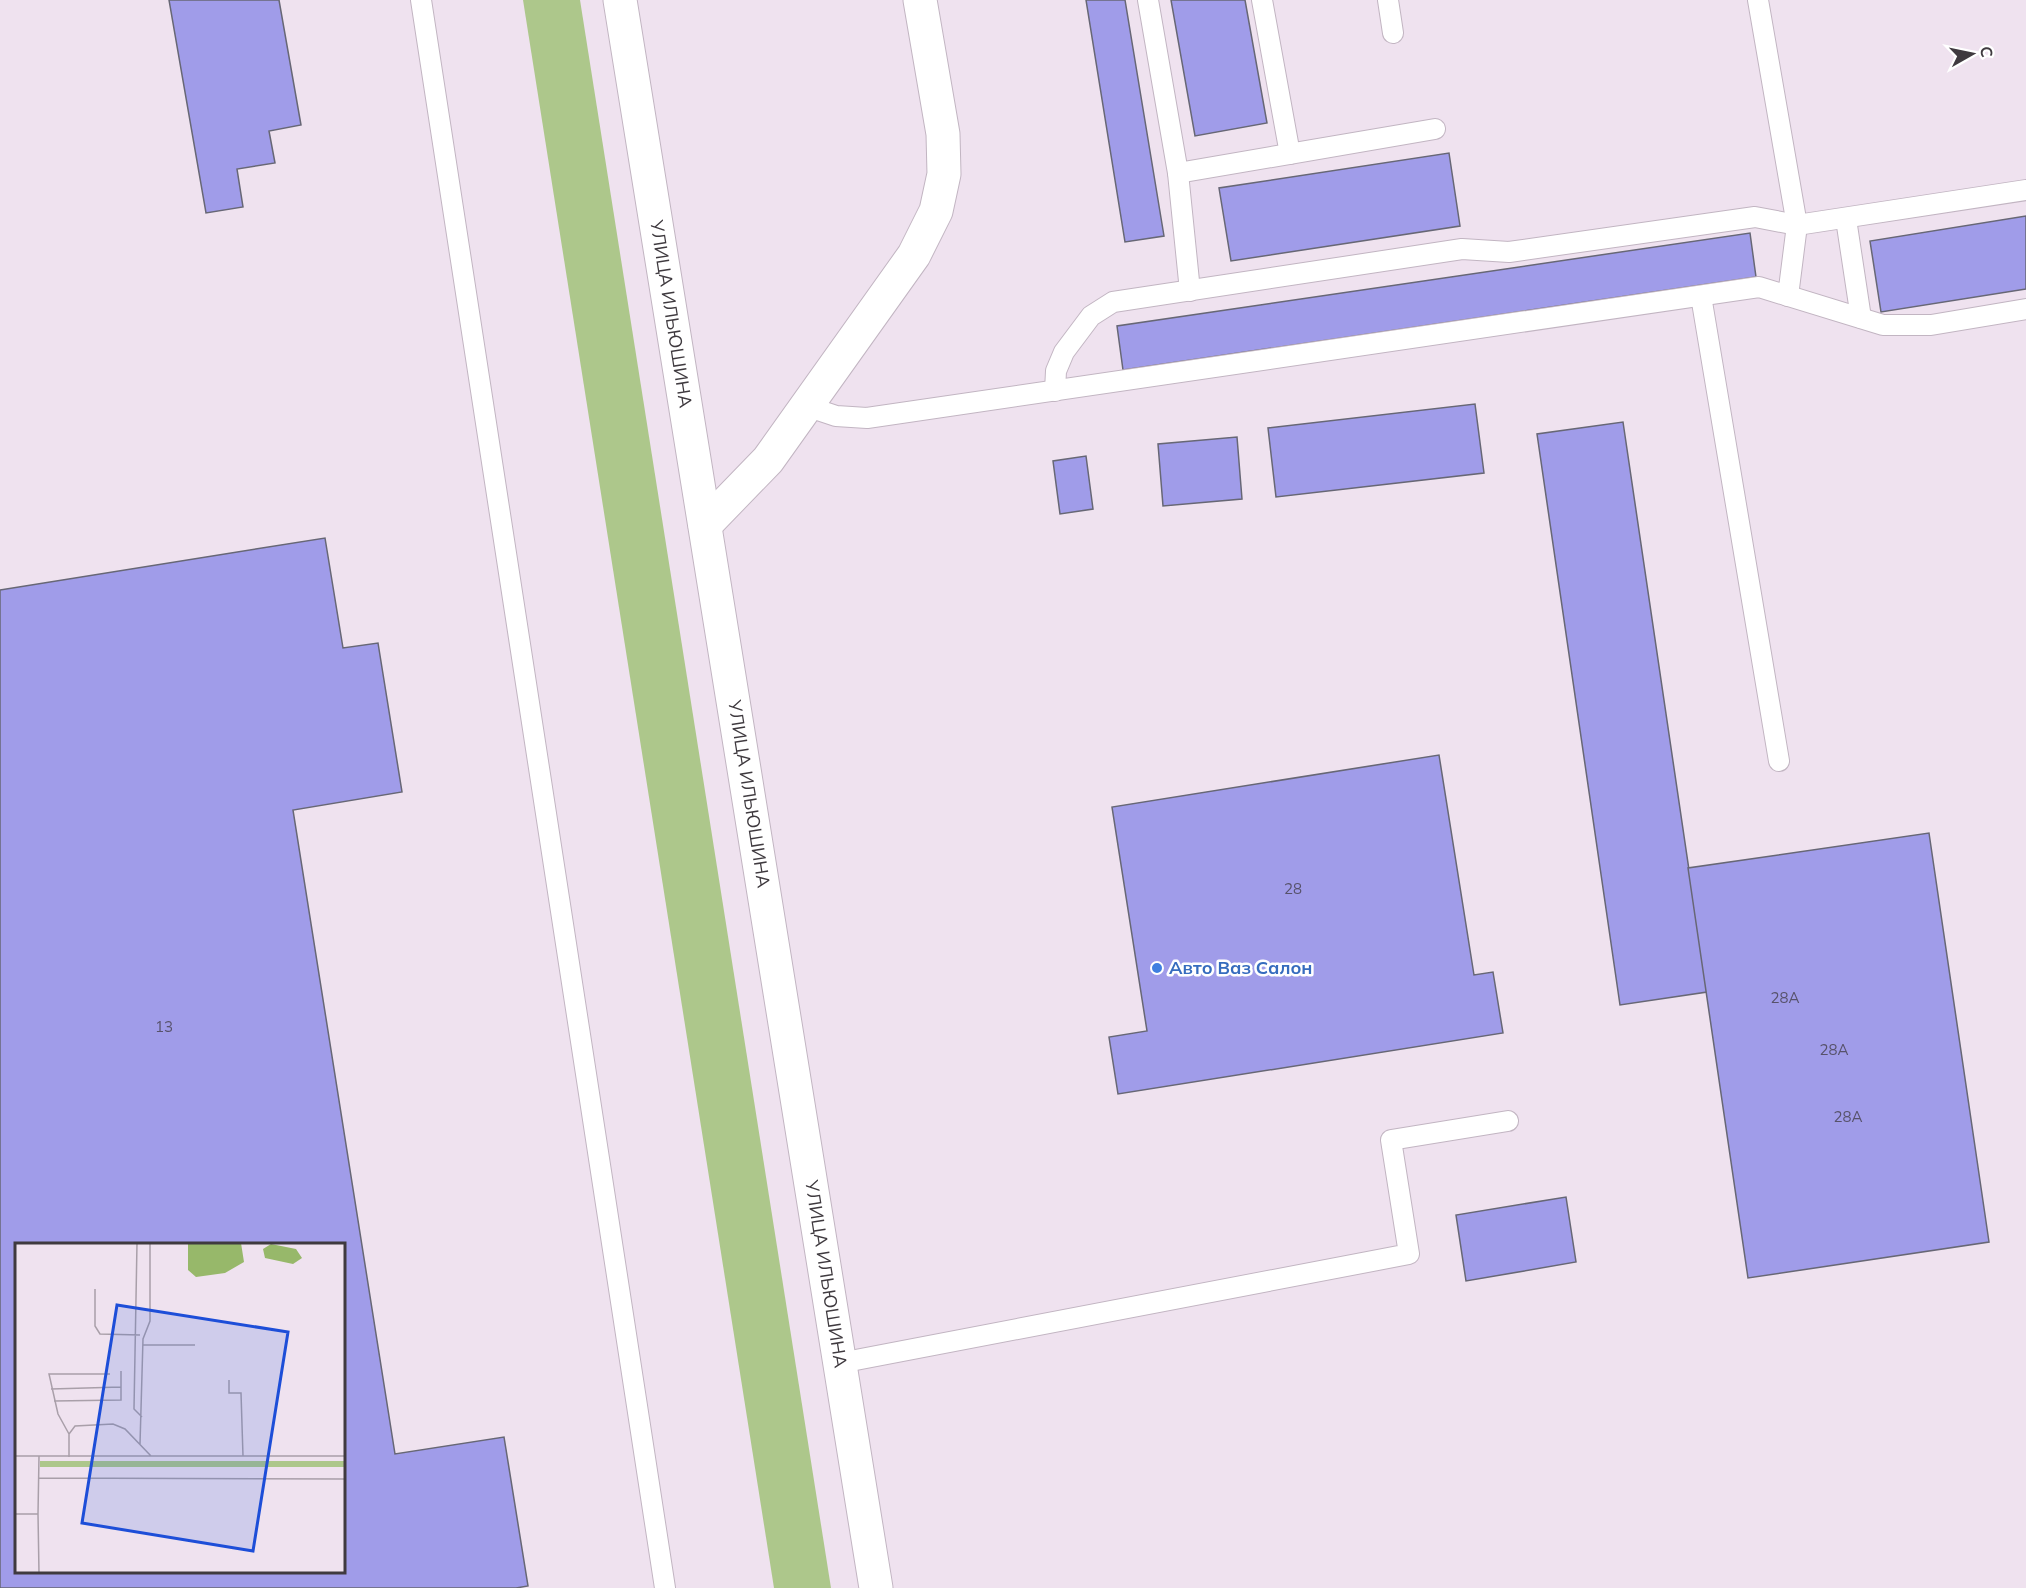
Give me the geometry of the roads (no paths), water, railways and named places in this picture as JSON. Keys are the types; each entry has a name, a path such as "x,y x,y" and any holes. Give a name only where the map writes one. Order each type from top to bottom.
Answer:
{"street":[{"name":"УЛИЦА ИЛЬЮШИНА","path":"620,0 876,1588"},
{"path":"705,525 768,460 914,255 936,211 944,174 943,134 920,0"}],"lane":[{"path":"421,0 665,1588"},
{"path":"1148,0 1178,173 1190,291"},
{"path":"1262,0 1290,154"},
{"path":"1388,0 1393,33"},
{"path":"1758,0 1797,225 1788,296"},
{"path":"1178,173 1435,129"},
{"path":"1055,391 1056,371 1064,352 1091,316 1113,302 1462,249 1509,252 1755,217 1797,225 2026,190"},
{"path":"1846,219 1862,318"},
{"path":"806,406 836,416 867,418 1760,287 1883,325 1931,325 2026,309"},
{"path":"1701,296 1779,761"},
{"path":"840,1363 1409,1254 1391,1140 1508,1121"}],"place":[{"name":"Авто Ваз Салон","path":"1157,968"}]}
